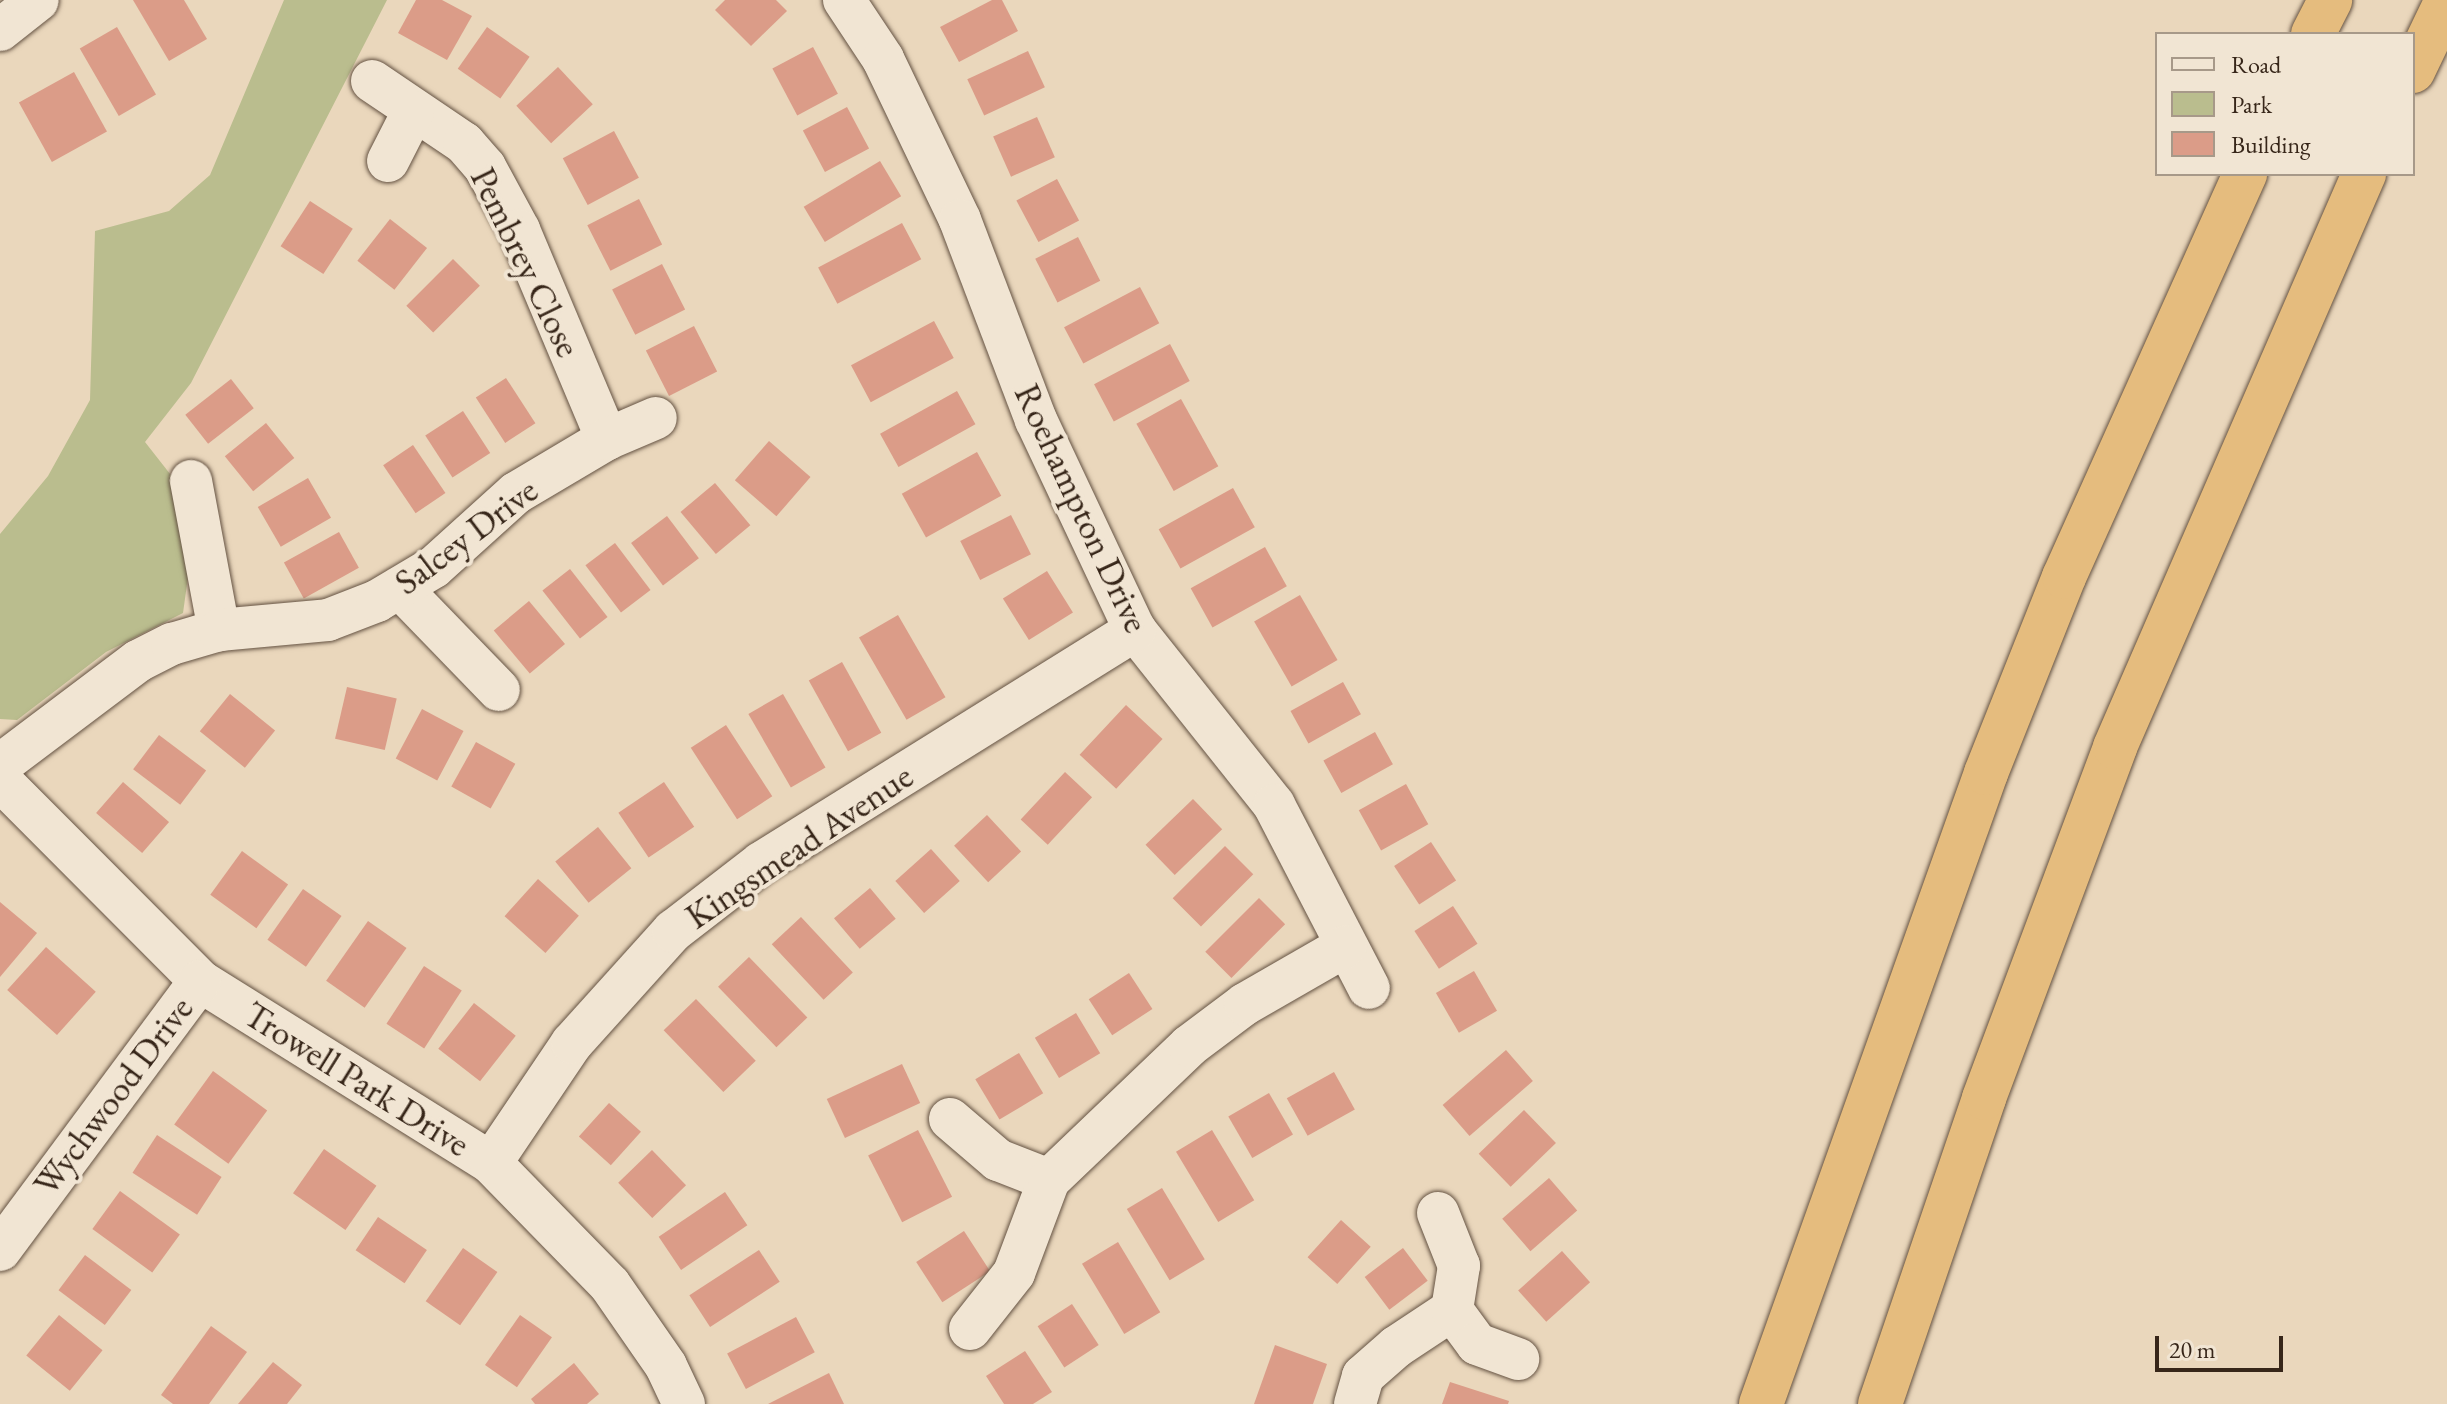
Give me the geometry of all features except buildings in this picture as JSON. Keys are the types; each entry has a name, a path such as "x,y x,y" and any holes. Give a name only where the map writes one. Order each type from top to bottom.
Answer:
{"highway":[{"path":"2314,32 2330,0"},
{"path":"2415,67 2442,10"},
{"path":"1761,1404 1986,773 2064,577 2244,176"},
{"path":"1880,1404 1984,1098 2115,747 2363,176"}],"street":[{"path":"0,30 38,0"},
{"name":"Roehampton Drive","path":"844,0 883,59 960,220 1036,420 1135,630 1274,805 1369,988"},
{"name":"Pembrey Close","path":"372,81 413,112 464,143 485,167 519,230 607,439"},
{"path":"388,161 413,112"},
{"name":"Salcey Drive","path":"0,765 138,661 216,611 328,620 400,588 434,567 516,493 607,439 656,418"},
{"path":"191,481 216,611"},
{"path":"400,588 499,690"},
{"name":"Kingsmead Avenue","path":"491,1163 572,1043 673,931 761,863 1135,630"},
{"name":"Trowell Park Drive","path":"0,780 200,981 491,1163 610,1285 666,1366 684,1404"},
{"path":"970,1329 1014,1273 1049,1180 1189,1046 1245,1004 1346,946"},
{"name":"Wychwood Drive","path":"0,1250 200,981"},
{"path":"950,1119 998,1160 1049,1180"},
{"path":"1438,1213 1459,1266 1452,1310 1477,1344 1518,1359"},
{"path":"1355,1404 1363,1376 1396,1347 1452,1310"}],"green space":[{"path":"284,0 387,0 191,383 145,442 174,479 188,577 183,613 106,652 17,720 0,719 0,534 48,476 90,400 95,231 169,211 210,175"}]}
